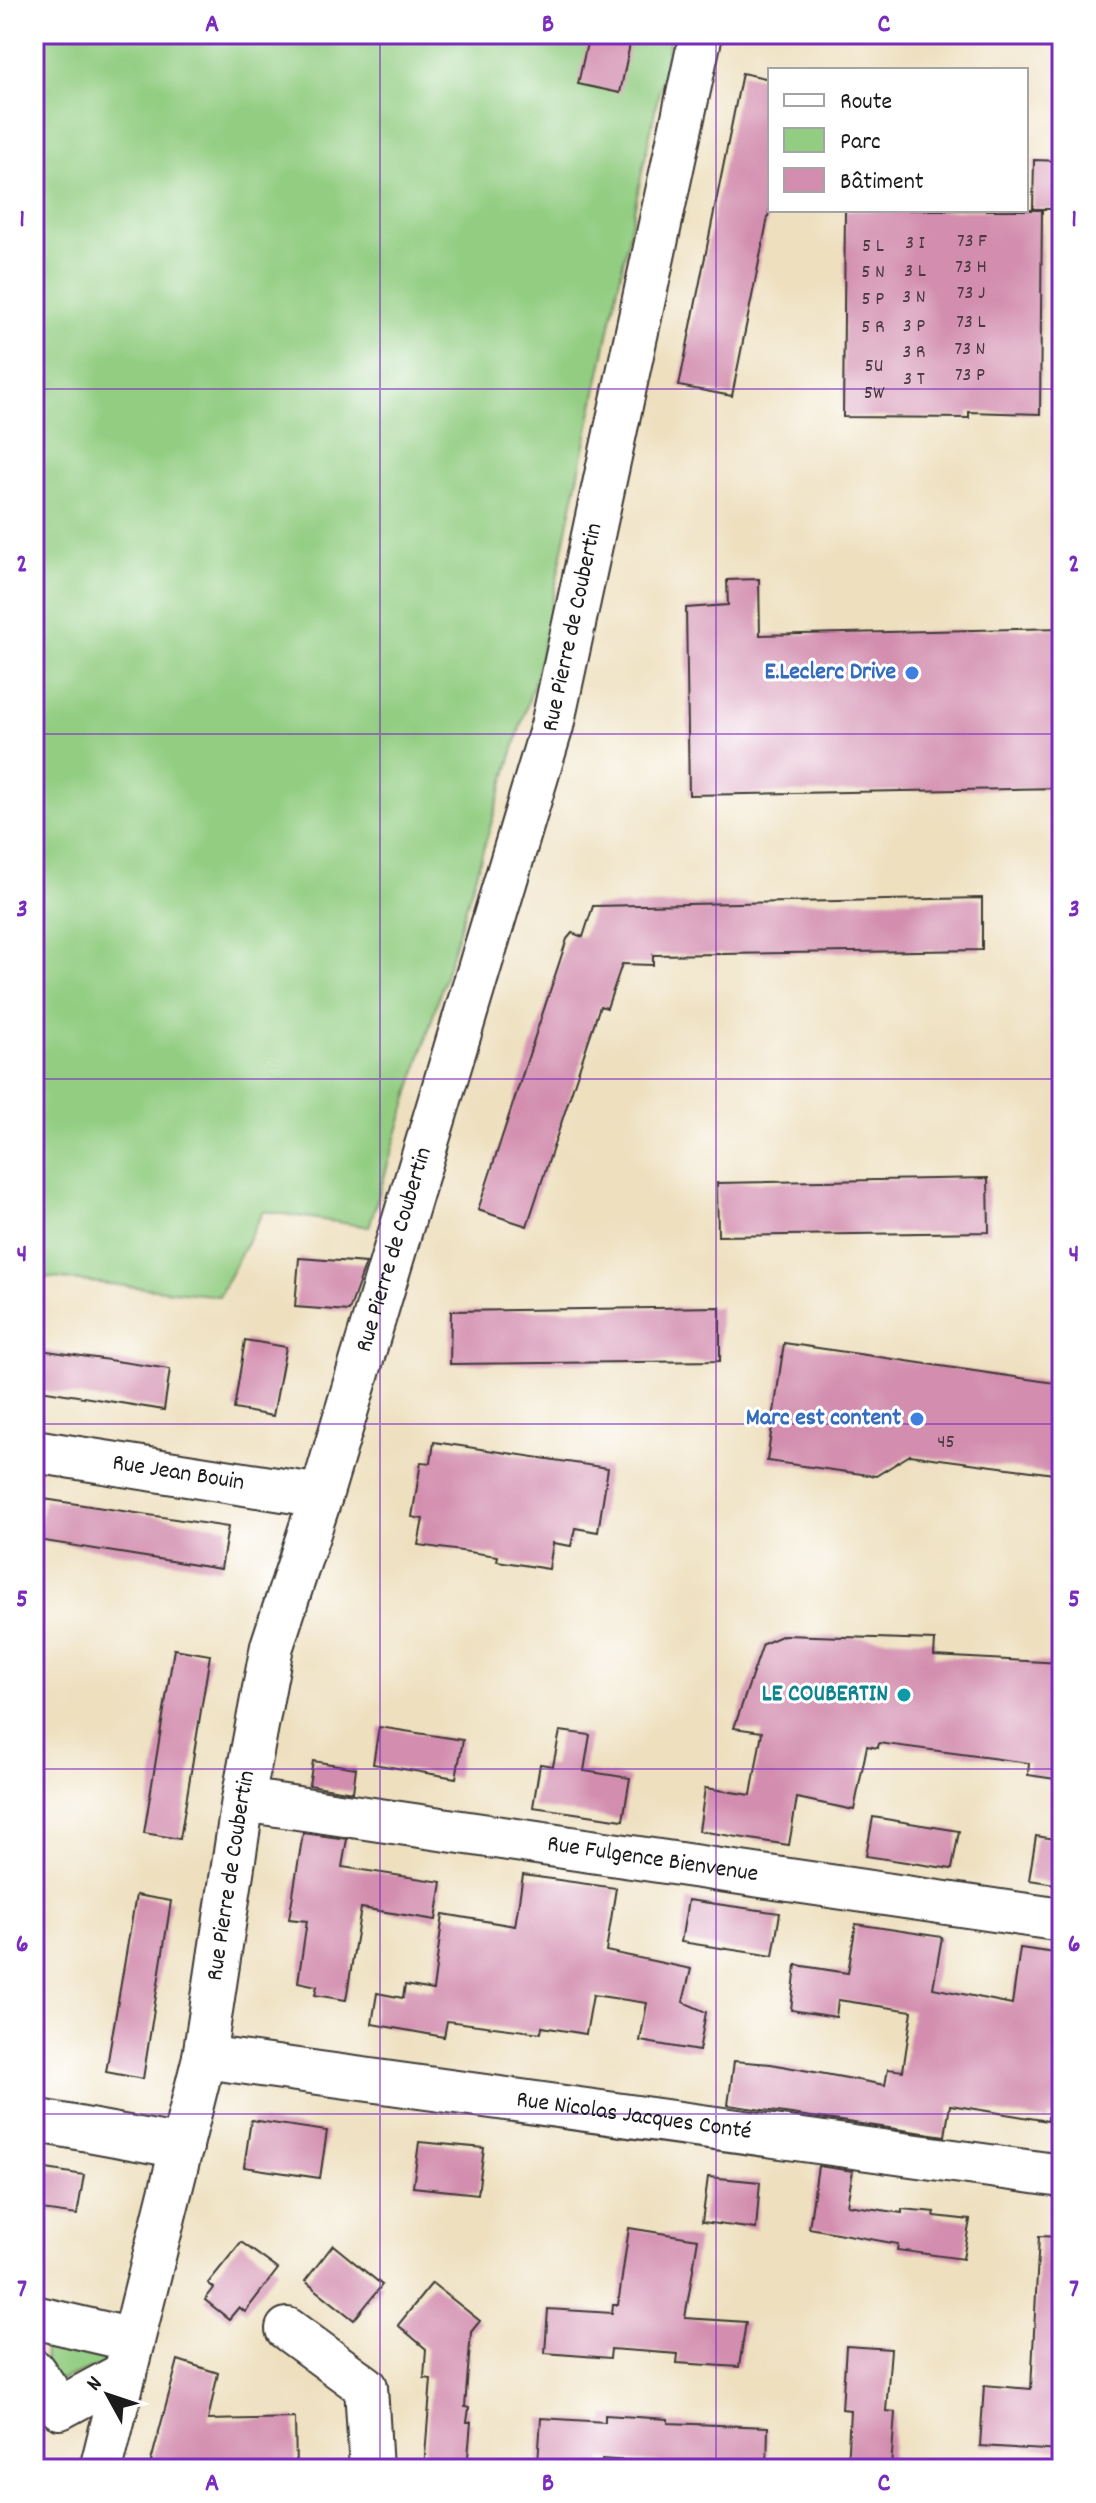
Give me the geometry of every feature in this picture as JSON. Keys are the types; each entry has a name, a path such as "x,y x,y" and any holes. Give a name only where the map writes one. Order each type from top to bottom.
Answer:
{"street":[{"name":"Rue Pierre de Coubertin","path":"101,2469 204,2057 243,1800 272,1646 321,1496 552,726 701,34"},
{"name":"Rue Jean Bouin","path":"34,1451 321,1496"},
{"name":"Rue Fulgence Bienvenue","path":"243,1800 1062,1920"},
{"name":"Rue Nicolas Jacques Conté","path":"204,2057 1062,2176"},
{"path":"34,2120 182,2147"},
{"path":"34,2317 129,2357"},
{"path":"287,2329 366,2387 371,2469"},
{"path":"34,2371 60,2408 129,2357"}],"green space":[{"path":"34,34 671,34 538,669 369,1227 263,1211 219,1296 34,1276"},
{"path":"45,2342 104,2356 103,2365 44,2386"}],"building":[{"path":"589,34 632,34 620,93 578,84"},
{"path":"742,73 768,79 769,212 732,396 679,386"},
{"path":"1034,160 1062,161 1062,209 1033,209"},
{"path":"1042,210 1040,414 969,412 969,418 843,417 845,212"},
{"path":"759,579 760,635 1062,628 1062,788 689,795 686,608 728,605 727,580"},
{"path":"982,898 982,950 653,955 653,965 622,964 607,1008 600,1006 527,1226 478,1210 567,939 572,933 583,937 593,906"},
{"path":"988,1178 989,1232 718,1236 717,1183"},
{"path":"299,1258 366,1263 349,1311 295,1307"},
{"path":"720,1307 720,1361 450,1364 451,1311"},
{"path":"245,1340 286,1347 273,1416 234,1409"},
{"name":"Marc est content","path":"784,1343 1062,1384 1062,1475 910,1455 876,1476 767,1461"},
{"path":"34,1349 170,1369 164,1410 34,1389"},
{"path":"434,1442 608,1468 598,1532 575,1528 571,1546 553,1543 549,1569 497,1561 498,1556 418,1545 423,1519 412,1517 421,1462 431,1463"},
{"path":"44,1499 228,1527 221,1569 38,1540"},
{"name":"LE COUBERTIN","path":"784,1635 935,1640 934,1656 1062,1663 1062,1780 1028,1775 1029,1763 879,1743 878,1748 867,1746 854,1810 797,1798 789,1845 699,1831 705,1788 751,1795 762,1732 734,1728 763,1644"},
{"path":"174,1649 210,1655 180,1839 144,1833"},
{"path":"379,1727 463,1740 456,1778 373,1764"},
{"path":"560,1731 590,1735 584,1771 630,1778 623,1820 533,1807 540,1764 553,1766"},
{"path":"313,1761 356,1768 353,1792 309,1785"},
{"path":"873,1817 959,1831 952,1869 866,1856"},
{"path":"303,1833 347,1839 342,1867 442,1882 436,1920 361,1908 346,2000 315,1995 317,1986 298,1982 307,1921 289,1919"},
{"path":"1036,1836 1062,1840 1062,1885 1029,1880"},
{"path":"523,1875 616,1888 606,1951 691,1969 683,2002 706,2012 699,2051 640,2041 647,2003 593,1995 586,2034 542,2027 541,2033 447,2021 444,2037 372,2024 377,1993 403,1998 405,1985 433,1990 443,1914 515,1926"},
{"path":"136,1895 171,1901 143,2079 106,2072"},
{"path":"688,1900 780,1913 773,1956 681,1942"},
{"path":"856,1924 942,1937 933,1988 1012,2004 1020,1948 1062,1954 1062,2118 1048,2117 1048,2121 950,2105 945,2136 728,2105 734,2061 771,2064 885,2085 888,2069 903,2071 912,2011 838,2000 836,2017 791,2010 796,1965 848,1973"},
{"path":"251,2120 327,2131 320,2178 244,2167"},
{"path":"419,2142 484,2148 478,2194 413,2187"},
{"path":"818,2166 853,2171 847,2205 902,2213 902,2209 935,2212 934,2216 970,2220 963,2259 897,2250 898,2244 809,2228"},
{"path":"34,2167 84,2175 77,2215 34,2209"},
{"path":"708,2177 760,2182 756,2229 702,2222"},
{"path":"629,2228 698,2239 685,2318 746,2322 739,2367 677,2363 678,2354 611,2349 610,2358 545,2353 548,2309 612,2313 613,2305 618,2305"},
{"path":"1039,2236 1062,2237 1062,2451 980,2446 984,2385 1031,2389"},
{"path":"241,2242 278,2269 245,2312 239,2307 229,2319 205,2300 214,2288 208,2283"},
{"path":"333,2245 382,2285 354,2320 305,2281"},
{"path":"432,2283 480,2321 471,2332 465,2407 469,2408 467,2422 471,2422 467,2469 424,2469 431,2379 424,2378 426,2349 398,2325"},
{"path":"846,2346 891,2349 886,2411 895,2412 891,2469 847,2469 850,2410 842,2409"},
{"path":"178,2360 218,2373 208,2420 295,2418 296,2469 149,2469"},
{"path":"605,2415 668,2419 668,2423 768,2427 767,2469 703,2469 703,2466 602,2459 602,2467 538,2463 541,2418 605,2422"}],"place":[{"name":"E.Leclerc Drive","path":"912,673"},
{"name":"Marc est content","path":"917,1419"},
{"name":"LE COUBERTIN","path":"904,1695"}]}
